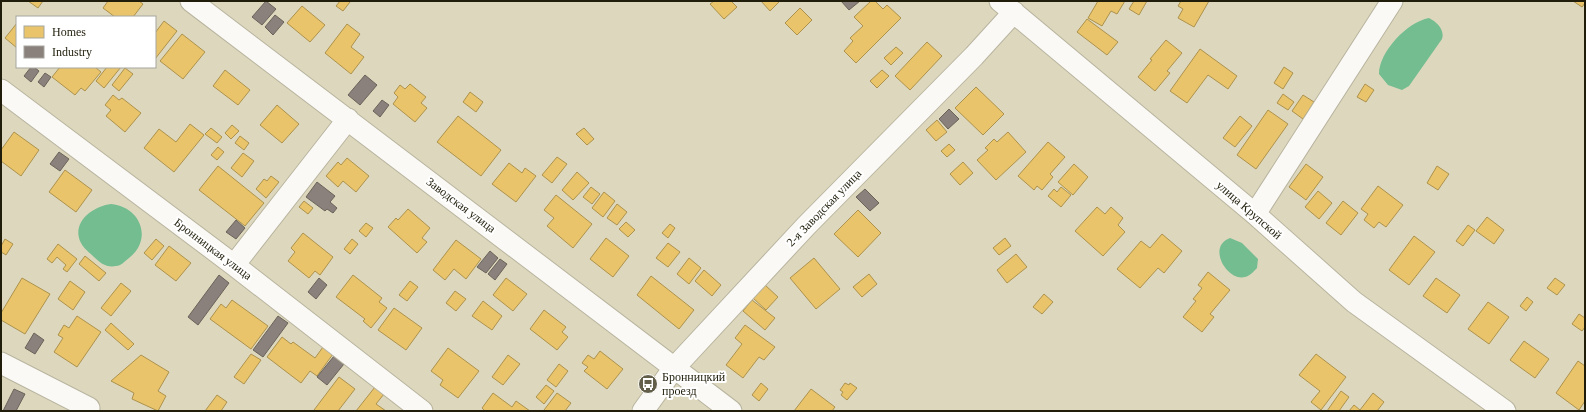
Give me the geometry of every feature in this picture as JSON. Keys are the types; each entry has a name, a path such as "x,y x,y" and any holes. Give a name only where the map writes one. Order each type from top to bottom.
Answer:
{"street":[{"name":"Заводская улица","path":"191,1 731,411"},
{"path":"1255,214 1392,1"},
{"name":"улица Крупской","path":"1007,6 1255,214 1354,302 1505,411"},
{"name":"2-я Заводская улица","path":"643,411 674,368 806,226 974,56 1007,6"},
{"name":"Бронницкая улица","path":"1,90 234,265 422,411"},
{"path":"234,265 348,119"},
{"path":"1,363 88,408 87,411"}],"shaded area":[{"path":"1429,18 1440,27 1443,36 1442,39 1409,86 1402,90 1388,85 1379,74 1380,65 1389,48 1396,39 1412,25"},
{"path":"111,204 121,206 130,211 136,217 142,233 141,242 136,250 129,258 118,266 107,266 96,259 84,248 78,234 79,227 86,216 104,205"},
{"path":"1230,238 1242,243 1258,259 1257,268 1245,277 1238,277 1232,274 1222,263 1220,249 1223,242"}],"building: Homes":[{"path":"28,1 43,1 38,8"},
{"path":"108,1 139,1 143,4 134,16 114,16 103,8"},
{"path":"340,1 350,2 343,11 336,6"},
{"path":"714,1 731,1 737,7 724,19 710,4"},
{"path":"761,1 780,1 770,11"},
{"path":"871,1 875,1 883,9 887,5 901,18 856,63 844,51 853,41 850,38 863,26 854,17"},
{"path":"1098,1 1125,1 1117,14 1111,11 1102,26 1088,18"},
{"path":"1134,1 1147,1 1139,15 1129,9"},
{"path":"1181,1 1209,1 1194,27 1178,18 1183,9 1178,6"},
{"path":"1573,1 1585,1 1585,3 1582,7"},
{"path":"302,6 325,25 310,42 287,23"},
{"path":"800,8 812,20 797,35 785,23"},
{"path":"1087,19 1118,42 1107,55 1077,32"},
{"path":"164,21 177,31 156,58 156,32"},
{"path":"16,24 16,47 5,38"},
{"path":"347,24 360,34 351,47 364,57 351,74 325,53"},
{"path":"182,34 205,52 183,79 160,61"},
{"path":"1166,40 1182,53 1167,71 1170,73 1155,91 1138,77 1152,60 1150,59"},
{"path":"927,42 942,56 910,90 895,76"},
{"path":"896,47 903,53 891,65 884,58"},
{"path":"1200,49 1237,76 1228,89 1208,75 1187,103 1170,91"},
{"path":"1284,67 1293,73 1283,89 1274,83"},
{"path":"59,68 96,68 101,72 85,91 81,88 75,95 52,77"},
{"path":"106,68 120,68 104,88 96,81"},
{"path":"125,68 133,74 119,91 112,85"},
{"path":"225,70 250,90 238,105 213,86"},
{"path":"882,70 889,76 877,88 870,81"},
{"path":"410,84 426,97 421,103 427,108 415,122 393,104 398,97 394,93 400,85 405,89"},
{"path":"1365,84 1374,90 1366,102 1357,97"},
{"path":"976,87 1004,114 983,135 955,108"},
{"path":"470,92 483,102 476,112 463,102"},
{"path":"1283,94 1294,102 1288,110 1277,103"},
{"path":"113,95 119,100 122,98 141,113 125,132 106,116 111,110 105,105"},
{"path":"1303,95 1314,102 1303,119 1292,111"},
{"path":"277,105 299,124 282,143 260,125"},
{"path":"1268,110 1288,124 1256,169 1237,155"},
{"path":"458,116 501,150 481,176 437,142"},
{"path":"1240,116 1252,126 1235,147 1223,138"},
{"path":"937,120 947,132 936,141 926,130"},
{"path":"190,124 204,135 174,172 144,148 159,129 176,142"},
{"path":"232,125 239,131 231,139 225,133"},
{"path":"211,128 222,137 217,143 205,134"},
{"path":"584,128 594,139 587,145 576,134"},
{"path":"14,132 39,150 21,176 1,161 1,150"},
{"path":"1008,132 1026,152 996,180 977,160 988,150 985,148 994,139 997,142"},
{"path":"240,136 249,143 244,150 235,143"},
{"path":"1048,142 1065,157 1050,174 1053,177 1042,190 1037,186 1034,190 1018,176"},
{"path":"949,144 955,150 947,157 941,151"},
{"path":"218,147 224,152 217,160 211,155"},
{"path":"243,153 254,161 242,177 231,168"},
{"path":"557,157 567,164 552,183 542,175"},
{"path":"347,158 369,176 356,192 343,181 338,187 326,176 338,162 341,165"},
{"path":"963,162 973,173 960,185 950,174"},
{"path":"509,163 522,173 525,168 536,176 516,202 492,184"},
{"path":"1074,164 1088,177 1073,195 1058,182"},
{"path":"1306,164 1323,177 1306,200 1289,187"},
{"path":"218,166 264,203 245,226 199,190"},
{"path":"1437,166 1449,174 1438,190 1427,183"},
{"path":"65,170 92,190 76,212 49,192"},
{"path":"577,172 589,183 573,200 562,190"},
{"path":"271,176 279,182 266,198 256,189 264,179 267,181"},
{"path":"1378,186 1403,205 1386,227 1379,222 1374,228 1364,220 1368,214 1361,209"},
{"path":"591,187 600,194 592,204 583,197"},
{"path":"1061,187 1071,195 1061,207 1048,196 1054,189 1057,192"},
{"path":"1318,191 1332,203 1319,219 1305,207"},
{"path":"604,192 615,201 603,217 592,208"},
{"path":"556,195 592,224 573,248 547,226 554,218 544,210"},
{"path":"304,201 313,208 308,214 299,207"},
{"path":"1343,201 1358,213 1341,235 1326,223"},
{"path":"617,204 627,212 617,225 607,218"},
{"path":"1097,207 1105,214 1111,207 1123,218 1118,225 1125,232 1103,256 1075,231"},
{"path":"408,209 430,228 422,238 427,242 417,253 388,227 396,218 398,220"},
{"path":"858,210 881,233 858,257 834,234"},
{"path":"1487,217 1504,230 1494,244 1476,231"},
{"path":"626,222 635,230 628,237 619,229"},
{"path":"366,223 373,228 366,237 359,231"},
{"path":"670,224 675,228 668,238 662,233"},
{"path":"1468,225 1475,230 1463,246 1456,241"},
{"path":"303,233 333,257 320,275 315,271 309,278 288,261 295,252 291,248"},
{"path":"1162,234 1182,251 1164,273 1158,268 1140,288 1117,269 1141,241 1150,248"},
{"path":"1414,236 1435,252 1409,285 1389,270"},
{"path":"606,238 629,256 613,277 590,259"},
{"path":"1005,238 1011,246 999,255 993,248"},
{"path":"5,239 13,244 6,255 1,252 1,246"},
{"path":"156,239 164,246 152,260 144,253"},
{"path":"352,239 358,244 350,254 344,249"},
{"path":"456,240 481,259 466,279 454,269 445,280 433,270"},
{"path":"668,243 680,252 668,267 656,258"},
{"path":"58,244 77,259 67,272 63,269 66,265 57,257 52,263 47,259"},
{"path":"169,246 191,263 176,281 155,265"},
{"path":"1016,254 1027,267 1007,283 997,270"},
{"path":"85,256 106,273 99,281 79,264"},
{"path":"689,258 701,268 689,284 677,274"},
{"path":"814,258 840,289 816,309 790,278"},
{"path":"704,270 721,285 712,296 695,281"},
{"path":"1208,272 1230,290 1210,314 1214,317 1202,332 1183,317 1196,301 1193,299 1202,288 1198,285"},
{"path":"869,274 877,284 862,297 853,287"},
{"path":"353,275 382,298 379,302 387,308 371,328 363,321 365,319 336,297"},
{"path":"651,276 694,310 679,329 637,295"},
{"path":"22,278 50,294 25,334 1,320 1,313"},
{"path":"506,278 527,294 513,311 493,295"},
{"path":"1436,278 1460,295 1447,313 1423,296"},
{"path":"1555,278 1565,285 1557,295 1547,288"},
{"path":"70,281 85,292 73,310 58,299"},
{"path":"410,281 418,287 407,301 399,295"},
{"path":"121,283 131,291 111,316 101,308"},
{"path":"765,285 778,297 766,310 753,298"},
{"path":"455,291 466,299 456,311 446,303"},
{"path":"1044,294 1053,302 1042,314 1033,307"},
{"path":"1527,297 1533,302 1526,311 1520,306"},
{"path":"232,300 268,326 251,349 210,319 221,304 226,308"},
{"path":"752,300 775,318 765,330 743,311"},
{"path":"483,301 502,316 492,330 472,316"},
{"path":"1488,302 1509,317 1489,344 1468,329"},
{"path":"394,308 422,328 406,350 378,330"},
{"path":"544,310 566,327 562,332 568,337 557,350 530,329"},
{"path":"1579,314 1585,318 1585,327 1582,331 1572,324"},
{"path":"77,316 101,332 77,367 54,352 63,338 58,335 64,325 69,328"},
{"path":"111,323 134,344 128,350 105,330"},
{"path":"745,325 775,347 764,360 759,357 743,378 726,365 742,344 735,338"},
{"path":"282,337 291,344 293,342 315,358 323,347 333,354 317,376 310,371 301,383 267,357"},
{"path":"1524,341 1549,359 1535,378 1510,360"},
{"path":"448,348 479,371 458,398 440,385 443,380 431,371"},
{"path":"600,351 623,369 607,389 584,371 588,367 582,363 588,355 594,359"},
{"path":"251,354 261,360 244,384 234,377"},
{"path":"1316,354 1346,377 1321,410 1311,402 1320,391 1299,375"},
{"path":"141,355 169,372 158,391 166,396 158,411 132,399 134,393 111,381"},
{"path":"508,355 520,364 503,385 492,377"},
{"path":"1578,361 1585,366 1585,401 1579,410 1556,393"},
{"path":"559,364 568,371 556,387 547,380"},
{"path":"339,377 355,389 338,411 314,410"},
{"path":"761,383 768,389 759,401 752,395"},
{"path":"845,383 849,385 850,383 857,388 847,400 841,395 843,392 840,390"},
{"path":"546,385 554,391 544,404 536,397"},
{"path":"375,387 384,394 376,404 386,411 356,411"},
{"path":"811,389 835,407 832,411 794,411"},
{"path":"1341,391 1349,397 1339,411 1327,411"},
{"path":"493,393 512,407 516,401 530,411 485,411 482,408"},
{"path":"557,393 571,403 565,411 544,410"},
{"path":"1373,393 1384,402 1377,411 1349,411 1354,405 1360,410"},
{"path":"217,395 227,402 221,411 205,411"}],"building: Industry":[{"path":"266,1 276,9 262,25 252,17"},
{"path":"841,1 860,1 849,10"},
{"path":"275,15 284,22 273,35 265,27"},
{"path":"30,68 35,68 39,71 31,82 24,76"},
{"path":"45,73 51,77 44,87 38,82"},
{"path":"365,75 377,85 360,105 348,95"},
{"path":"382,100 389,105 380,117 373,111"},
{"path":"949,109 959,119 948,129 939,119"},
{"path":"59,152 69,159 60,171 50,164"},
{"path":"317,182 335,196 330,202 337,208 333,213 327,209 325,211 306,197"},
{"path":"865,189 879,203 870,211 856,197"},
{"path":"236,220 245,228 236,239 226,232"},
{"path":"490,251 498,258 486,273 477,267"},
{"path":"500,259 507,264 495,280 488,274"},
{"path":"219,275 229,283 198,325 188,317"},
{"path":"319,278 327,285 316,299 308,292"},
{"path":"278,316 288,323 263,357 253,350"},
{"path":"34,333 44,340 35,354 25,348"},
{"path":"334,356 344,364 327,385 317,377"},
{"path":"14,389 25,394 16,411 3,411"}],"place":[{"name":"Бронницкий проезд","path":"648,384"}]}
